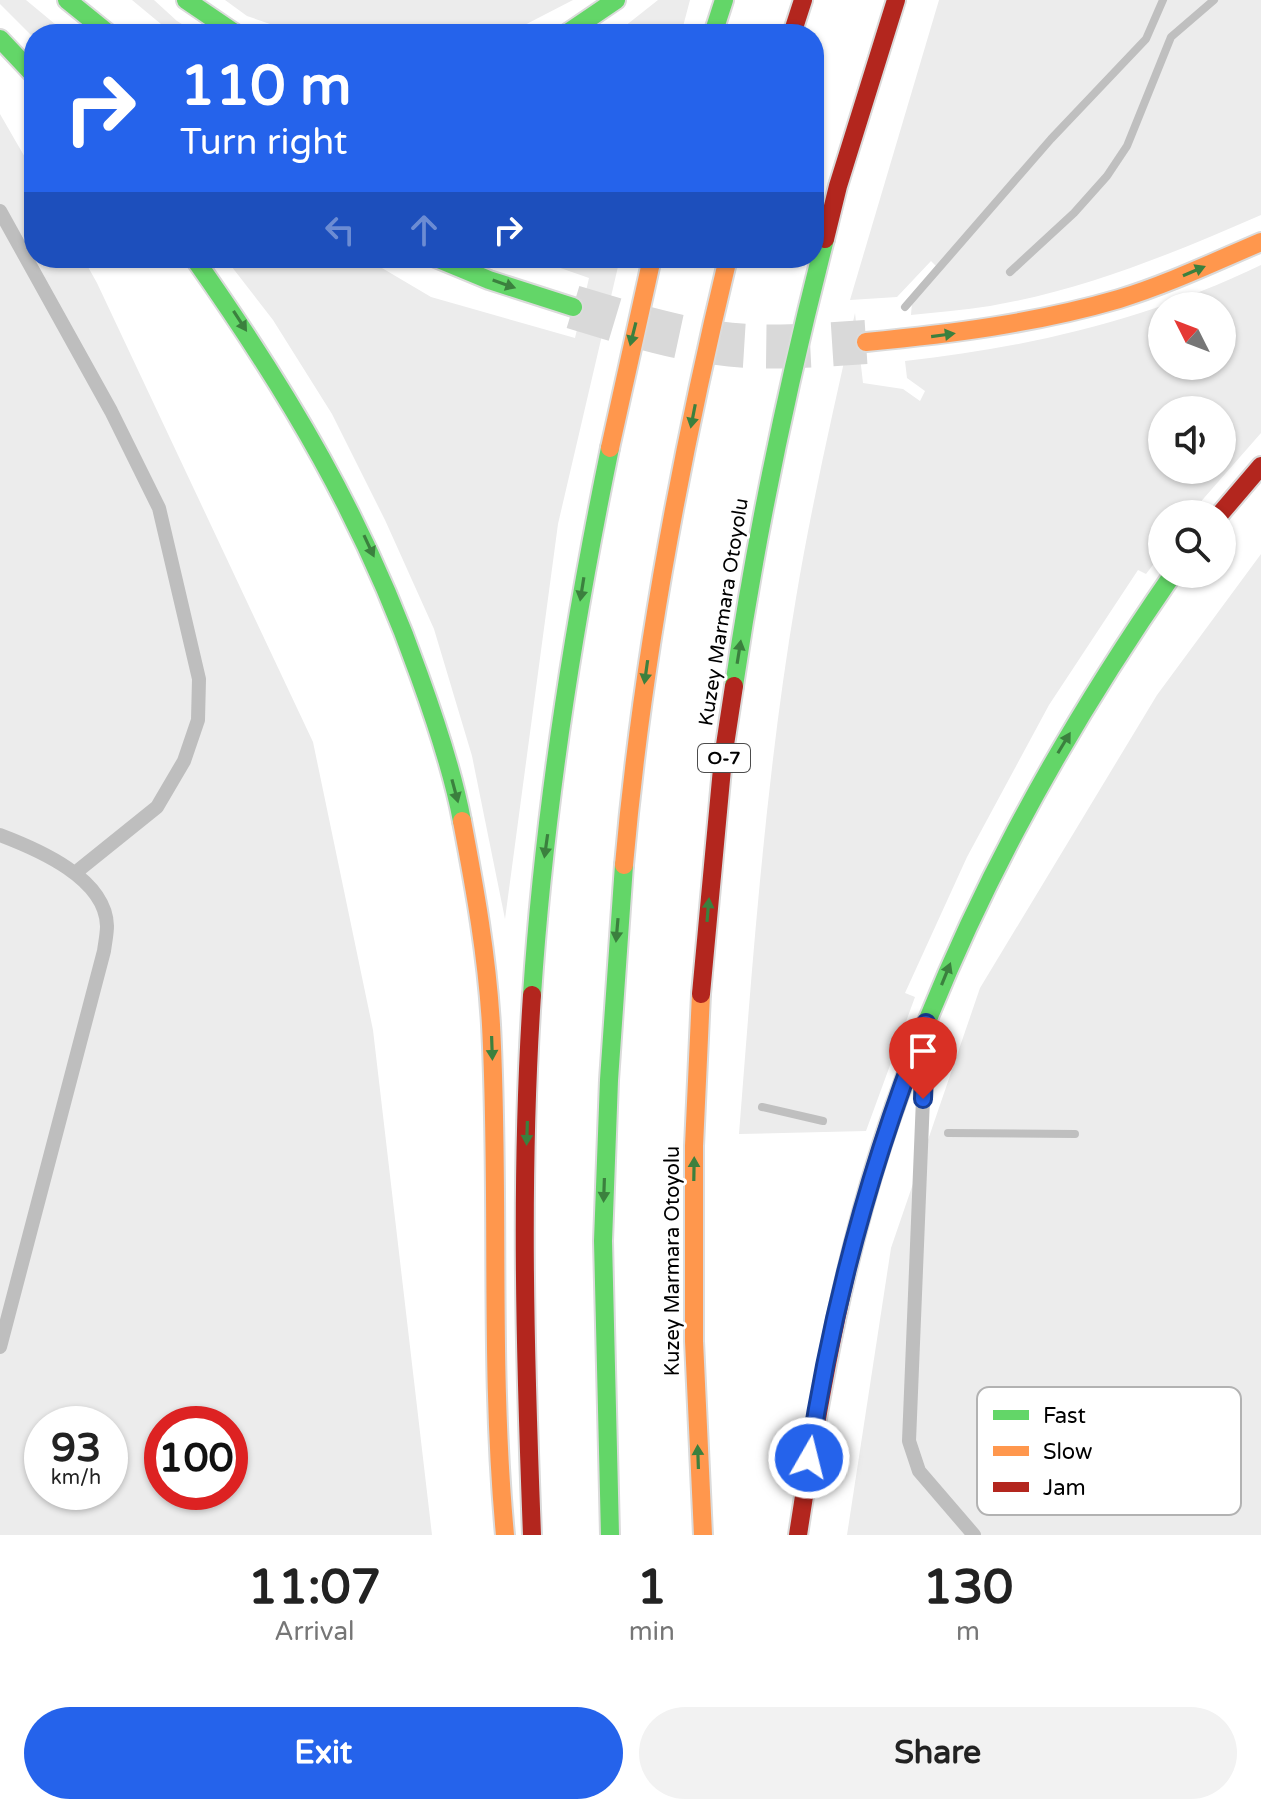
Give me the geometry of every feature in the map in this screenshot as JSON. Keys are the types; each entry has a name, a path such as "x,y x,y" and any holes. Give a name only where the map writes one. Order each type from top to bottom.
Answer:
{"highway":[{"path":"67,0 97,24"},
{"path":"186,0 221,24"},
{"path":"581,24 616,0"},
{"path":"716,24 724,0"},
{"path":"795,24 803,0"},
{"name":"Kuzey Marmara Otoyolu","path":"824,238 896,0"},
{"path":"0,39 24,64"},
{"path":"866,342 937,336 1025,323 1119,298 1261,242"},
{"path":"202,268 236,313 302,416 355,517 392,596 421,673 460,809 481,930 491,1019 495,1409 505,1535"},
{"path":"460,268 573,307"},
{"path":"532,1535 524,1227 528,1066 542,877 587,561 618,399 650,268"},
{"path":"610,1535 603,1202 612,986 632,776 651,636 697,396 726,268"},
{"name":"Kuzey Marmara Otoyolu","path":"703,1535 697,1461 694,1153 703,962 716,815 761,514 816,268"},
{"path":"1232,500 1261,466"},
{"path":"1236,509 1261,488"},
{"path":"798,1535 817,1407 836,1314 862,1212 910,1062 957,947 1020,817 1090,697 1164,588"}],"lane":[{"path":"0,211 24,254"},
{"path":"32,268 111,411 159,508 199,679 198,720 184,761 157,807 75,873"},
{"path":"0,835 33,848 75,873 96,893 107,923 104,951 0,1347"},
{"path":"926,1023 909,1441 919,1471 974,1535"}],"shaded area":[{"path":"0,0 26,0 55,24 24,24 24,28 0,4"},
{"path":"132,0 154,0 182,24 161,24"},
{"path":"225,0 573,0 527,24 270,24 247,16"},
{"path":"658,0 690,0 684,24 628,24"},
{"path":"939,0 1261,0 1261,215 1128,269 1025,299 911,315 912,302 939,269 931,261 897,297 850,300"},
{"path":"0,114 24,156 24,268 89,268 313,742 373,1030 432,1535 0,1535"},
{"path":"1261,265 1261,433 1236,462 1236,396 1148,396 1148,484 1216,484 1202,500 1148,500 1148,571 1146,574 1138,570 1049,705 967,857 905,993 915,997 866,1131 739,1134 776,731 809,526 855,313 863,383 903,389 920,401 925,391 907,378 905,361 1043,339 1148,310 1148,380 1236,380 1236,292 1198,292"},
{"path":"233,268 382,268 431,297 575,338 589,278 560,268 618,268 558,524 505,919 472,756 434,629 385,520 332,414 273,320"},
{"path":"1261,554 1261,1535 847,1535 891,1248 980,988 1157,695"}],"waterway":[{"path":"905,307 1051,139 1146,39 1163,0"},
{"path":"1010,272 1074,213 1107,176 1127,146 1171,37 1214,0"},
{"path":"762,1107 823,1121"},
{"path":"948,1133 1075,1134"}],"tunnel":[{"path":"573,307 662,333 717,343 773,347 866,342"}],"traffic: fast":[{"path":"67,0 97,24"},
{"path":"186,0 221,24"},
{"path":"581,24 616,0"},
{"path":"716,24 724,0"},
{"path":"0,39 24,64"},
{"path":"824,243 825,239"},
{"path":"201,268 262,358 349,510 397,618 432,711 462,821"},
{"path":"460,268 573,307"},
{"path":"734,686 774,461 818,268"},
{"path":"532,995 552,789 584,584 610,448"},
{"path":"895,1106 951,964 1016,830 1090,701 1163,588"},
{"path":"610,1535 603,1241 609,1080 624,865"}],"traffic: slow":[{"path":"866,342 1057,315 1155,287 1261,242"},
{"path":"610,448 650,268"},
{"path":"624,865 652,636 694,408 726,268"},
{"path":"462,821 476,897 491,1025 497,1408 505,1535"},
{"path":"701,994 694,1146 694,1341 703,1535"}],"traffic: jam":[{"path":"795,24 803,0"},
{"path":"825,239 838,186 896,0"},
{"path":"1232,500 1261,466"},
{"path":"701,994 723,758 734,686"},
{"path":"532,995 526,1130 525,1265 532,1535"},
{"path":"798,1535 836,1318 862,1211 895,1106"}],"route":[{"path":"809,1458 836,1314 862,1212 910,1062 926,1023 923,1099"}]}
